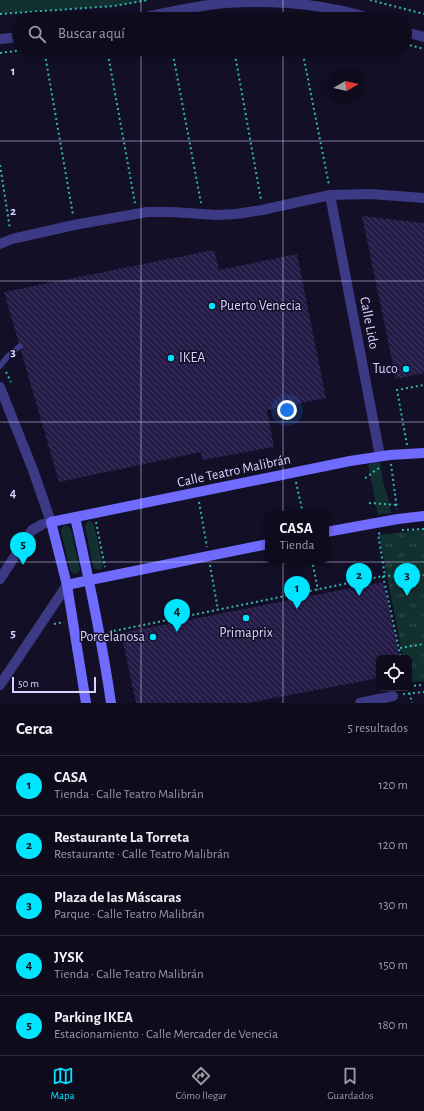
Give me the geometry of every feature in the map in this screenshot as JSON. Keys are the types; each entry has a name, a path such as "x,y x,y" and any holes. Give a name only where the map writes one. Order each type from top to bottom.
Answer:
{"street":[{"path":"174,12 225,3 261,1 289,3 348,12"},
{"path":"412,34 424,37"},
{"path":"0,39 12,38"},
{"path":"0,244 12,239 137,213 166,212 216,215 236,214 262,210 330,195 370,194 424,198"},
{"name":"Calle Lido","path":"330,195 385,456"},
{"path":"0,388 33,470 51,522 67,585 86,703"},
{"name":"Calle Teatro Malibrán","path":"51,522 385,456 424,453"},
{"path":"329,531 398,519 424,516"},
{"path":"75,517 90,580 111,703"},
{"path":"0,579 32,530 43,524 51,522"},
{"path":"0,685 67,585 265,545"},
{"path":"360,703 393,696"}],"lane":[{"path":"0,366 8,356 20,346"}],"path":[{"path":"28,12 114,6 148,0"},
{"path":"370,0 424,14"},
{"path":"0,14 12,13"},
{"path":"412,46 424,49"},
{"path":"0,53 12,51"},
{"path":"45,56 74,225"},
{"path":"108,56 137,213"},
{"path":"173,56 203,214"},
{"path":"235,56 262,210"},
{"path":"303,56 330,195"},
{"path":"0,164 12,239"},
{"path":"401,446 408,445 397,390 424,385"},
{"path":"385,456 391,467 400,530 424,529"},
{"path":"386,467 391,467"},
{"path":"365,478 371,475 378,468 381,468"},
{"path":"294,473 302,511"},
{"path":"370,503 396,505"},
{"path":"385,532 378,534 384,576 400,655"},
{"path":"313,563 318,590"},
{"path":"118,630 384,576 424,575"},
{"path":"399,648 424,644"},
{"path":"412,686 424,685"},
{"path":"393,696 424,692"},
{"path":"410,693 412,703"}],"green space":[{"path":"0,0 148,0 114,6 0,14"},
{"path":"380,462 391,513 378,515 368,464"},
{"path":"90,521 94,524 103,566 100,570 95,569 93,566 85,527 87,522"},
{"path":"63,526 68,526 71,529 80,570 77,574 72,573 70,570 61,531"},
{"path":"424,529 424,681 412,682 412,655 402,655 379,535"}],"building":[{"path":"362,216 424,223 424,373 396,379"},
{"name":"IKEA","path":"214,250 219,270 297,254 326,398 267,410 274,447 202,460 201,452 59,482 4,292"},
{"path":"383,582 399,655 376,655 376,679 248,703 136,703 121,633"}],"place":[{"name":"Puerto Venecia","path":"212,306"},
{"name":"IKEA","path":"171,358"},
{"name":"Tuco","path":"406,369"},
{"name":"Parking IKEA","path":"23,565"},
{"name":"Restaurante La Torreta","path":"359,596"},
{"name":"Plaza de las Máscaras","path":"407,596"},
{"name":"CASA","path":"297,609"},
{"name":"Primaprix","path":"246,618"},
{"name":"JYSK","path":"177,632"},
{"name":"Porcelanosa","path":"153,637"}]}
